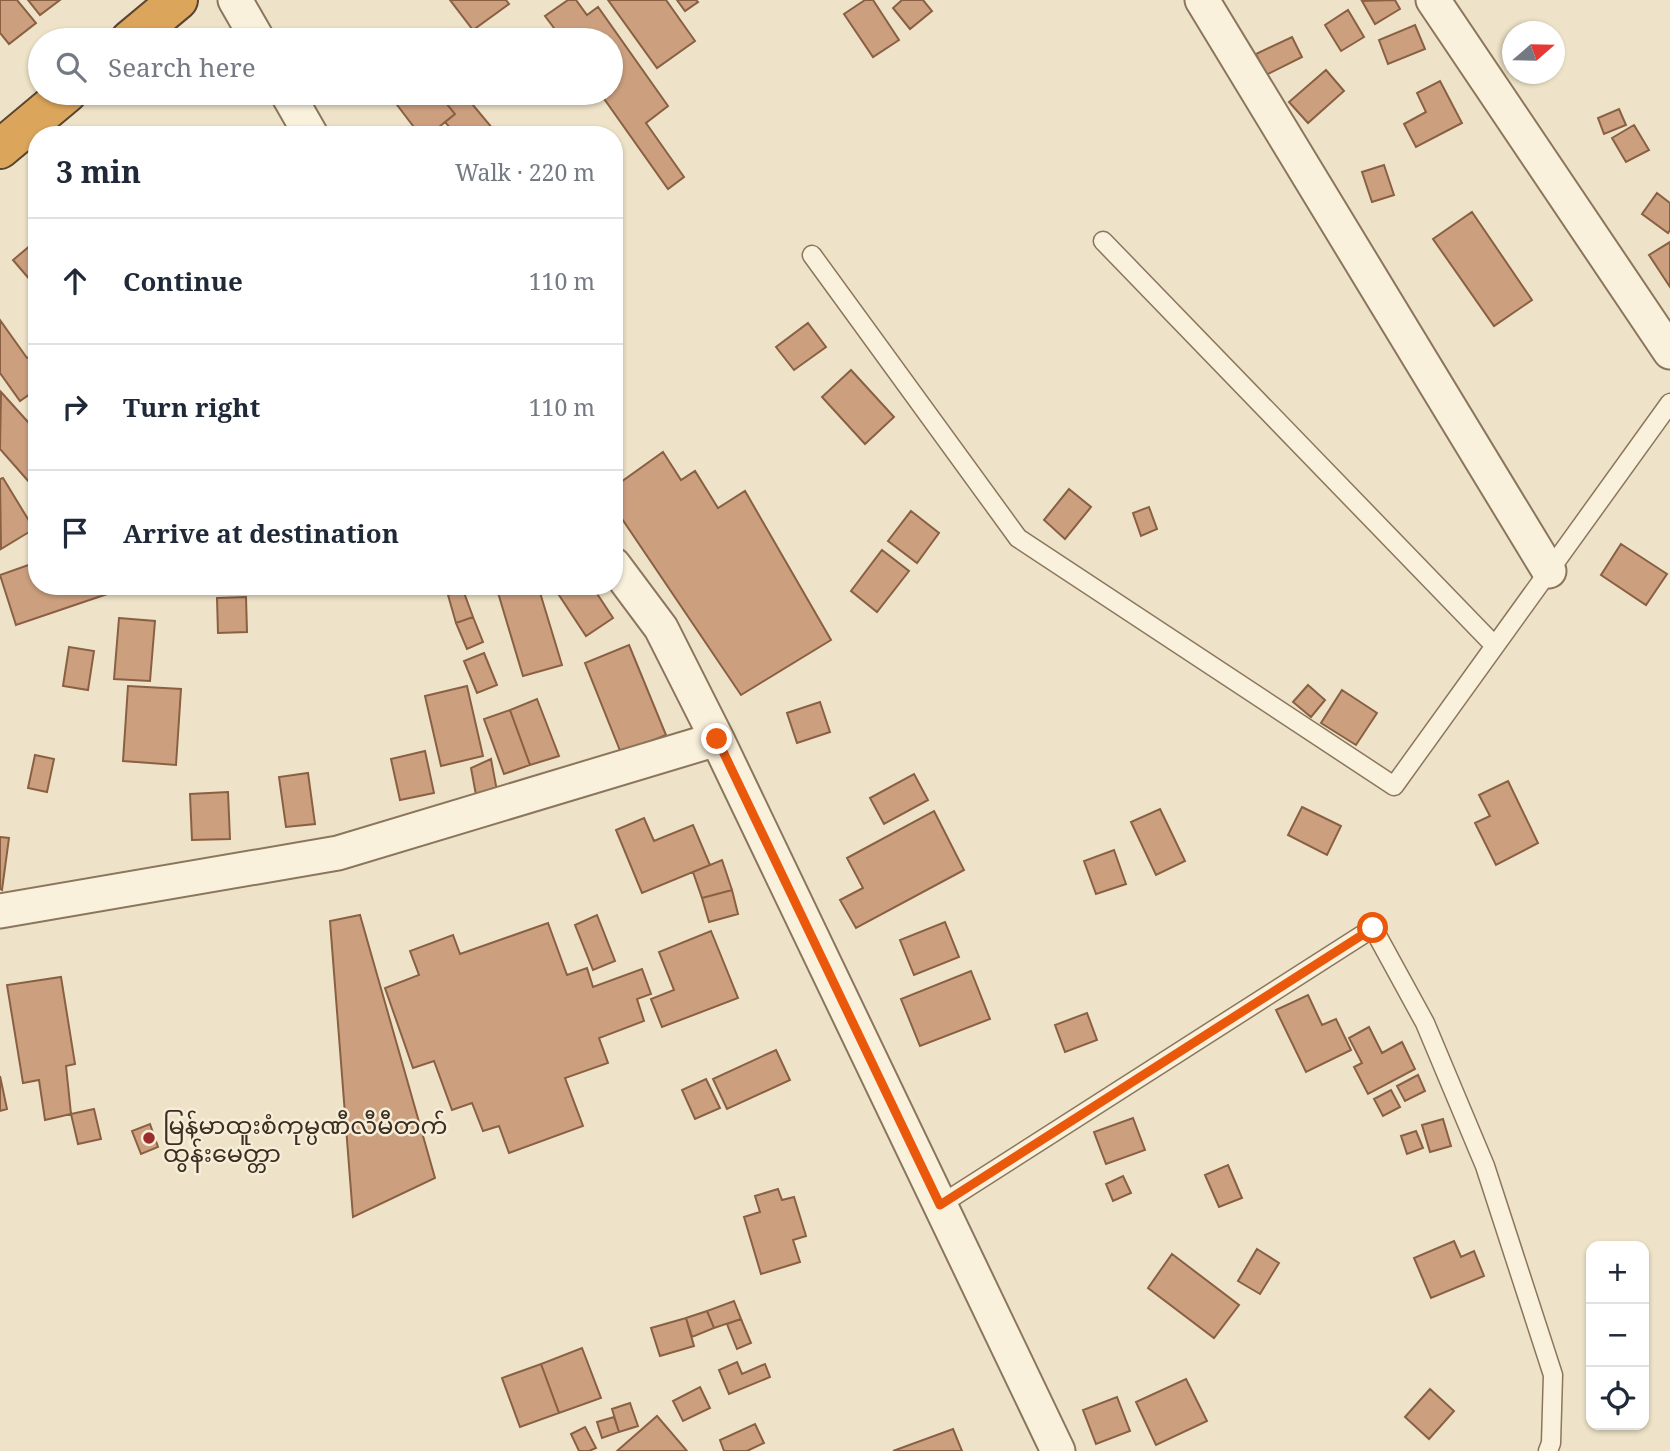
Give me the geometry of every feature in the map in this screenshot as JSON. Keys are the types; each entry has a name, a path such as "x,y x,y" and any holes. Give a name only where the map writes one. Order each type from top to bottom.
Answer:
{"highway":[{"path":"144,28 178,0"},
{"path":"0,149 53,105"}],"street":[{"path":"235,0 251,28"},
{"path":"1202,0 1549,571"},
{"path":"1433,0 1670,352"},
{"path":"294,105 306,126"},
{"path":"623,577 661,628 717,739 1058,1451"},
{"path":"0,911 338,853 717,739"}],"lane":[{"path":"1103,241 1495,646"},
{"path":"812,255 1018,538 1394,786 1670,403"},
{"path":"940,1205 1373,928 1426,1023 1485,1166 1553,1375 1551,1443 1548,1451"}],"building":[{"path":"0,0 17,0 36,23 9,44 0,33"},
{"path":"28,0 60,0 40,15"},
{"path":"450,0 506,0 509,4 476,28 471,28"},
{"path":"568,0 576,0 587,15 598,7 613,28 554,28 545,16"},
{"path":"608,0 666,0 695,41 657,68"},
{"path":"677,0 696,0 698,2 685,11"},
{"path":"865,0 873,0 899,40 873,57 844,14"},
{"path":"902,0 923,0 932,11 910,29 893,8"},
{"path":"1395,0 1400,9 1375,24 1362,1"},
{"path":"1348,10 1364,37 1341,51 1325,25"},
{"path":"1415,25 1425,49 1388,64 1379,40"},
{"path":"1292,37 1302,57 1266,75 1256,54"},
{"path":"623,42 668,106 646,123 684,177 668,189 608,105 623,105"},
{"path":"1326,70 1344,91 1308,123 1289,102"},
{"path":"1440,81 1462,123 1416,147 1404,124 1426,112 1417,93"},
{"path":"397,105 448,105 455,114 440,126 413,126"},
{"path":"448,105 473,105 490,126 448,126 445,122 455,114"},
{"path":"1619,109 1626,125 1604,134 1598,118"},
{"path":"1634,125 1649,150 1626,162 1612,138"},
{"path":"1384,165 1394,195 1372,202 1362,172"},
{"path":"1657,193 1670,203 1668,233 1642,214"},
{"path":"1472,212 1532,300 1494,326 1433,239"},
{"path":"1670,242 1670,287 1649,255"},
{"path":"28,248 28,278 13,260"},
{"path":"0,320 28,357 28,395 20,401 0,373"},
{"path":"808,323 826,347 794,370 776,347"},
{"path":"851,370 894,417 865,444 822,397"},
{"path":"1,392 28,422 28,481 0,449"},
{"path":"663,452 681,480 695,471 718,508 745,491 831,640 741,695 623,520 623,481"},
{"path":"3,478 28,519 28,533 1,549 0,479"},
{"path":"1069,489 1091,507 1065,539 1044,520"},
{"path":"1149,507 1157,529 1141,536 1133,513"},
{"path":"911,511 939,533 917,563 888,541"},
{"path":"1621,544 1667,574 1646,605 1601,575"},
{"path":"882,550 909,571 877,612 851,591"},
{"path":"28,565 28,595 104,595 16,625 0,575"},
{"path":"448,595 465,595 473,617 456,623"},
{"path":"499,595 541,595 562,665 523,676"},
{"path":"559,595 598,595 613,618 586,636"},
{"path":"246,597 247,632 218,633 217,598"},
{"path":"473,617 483,642 467,649 456,623"},
{"path":"119,618 155,621 150,681 114,679"},
{"path":"629,645 666,735 621,753 585,663"},
{"path":"69,647 94,651 88,690 63,686"},
{"path":"484,653 497,685 477,693 464,661"},
{"path":"1308,685 1325,700 1311,717 1293,702"},
{"path":"128,686 181,689 176,765 123,761"},
{"path":"467,686 483,756 441,766 425,696"},
{"path":"1342,690 1377,713 1356,745 1321,723"},
{"path":"537,699 559,756 530,765 510,710"},
{"path":"820,702 830,732 797,743 787,713"},
{"path":"510,710 530,765 504,774 484,719"},
{"path":"425,751 434,793 400,800 391,759"},
{"path":"35,755 54,759 47,792 28,788"},
{"path":"491,759 497,791 476,795 471,768"},
{"path":"308,773 315,824 286,827 279,777"},
{"path":"914,774 928,800 884,824 870,798"},
{"path":"1508,781 1538,843 1496,865 1475,823 1490,816 1479,795"},
{"path":"228,792 230,839 192,840 190,794"},
{"path":"1302,807 1341,826 1327,855 1288,835"},
{"path":"1160,809 1185,861 1156,875 1131,822"},
{"path":"934,811 964,870 856,928 840,900 863,888 847,858"},
{"path":"644,818 654,841 693,825 710,865 642,893 616,830"},
{"path":"0,837 9,838 2,890 0,889"},
{"path":"1114,850 1126,884 1096,894 1084,861"},
{"path":"722,860 732,890 702,898 693,872"},
{"path":"732,890 738,914 709,922 702,898"},
{"path":"360,915 435,1178 353,1217 330,921"},
{"path":"597,915 615,961 593,970 575,925"},
{"path":"945,922 959,957 914,975 900,940"},
{"path":"548,923 567,975 587,968 593,987 642,969 651,994 637,999 644,1021 599,1038 608,1063 565,1078 583,1126 509,1153 499,1126 483,1131 472,1103 452,1110 434,1061 413,1068 385,988 419,975 410,951 453,935 460,954"},
{"path":"711,931 738,998 662,1027 651,999 674,990 659,952"},
{"path":"971,971 990,1019 920,1046 901,999"},
{"path":"61,977 75,1064 66,1066 71,1114 45,1120 39,1080 23,1083 7,985"},
{"path":"1308,995 1322,1025 1336,1019 1351,1050 1306,1072 1276,1010"},
{"path":"1087,1013 1097,1040 1065,1052 1055,1025"},
{"path":"1369,1027 1382,1053 1402,1042 1415,1069 1368,1094 1354,1067 1362,1063 1349,1038"},
{"path":"776,1050 790,1080 727,1109 713,1079"},
{"path":"1418,1075 1425,1091 1405,1101 1397,1086"},
{"path":"0,1076 7,1109 0,1111"},
{"path":"706,1079 720,1108 695,1119 682,1090"},
{"path":"1391,1090 1400,1107 1383,1116 1374,1099"},
{"path":"94,1109 101,1139 78,1144 71,1114"},
{"path":"1133,1118 1145,1150 1106,1164 1094,1132"},
{"path":"1443,1119 1451,1146 1430,1152 1422,1125"},
{"path":"150,1124 158,1147 141,1154 132,1131"},
{"path":"1416,1131 1423,1148 1407,1154 1401,1136"},
{"path":"1228,1165 1242,1198 1219,1207 1205,1175"},
{"path":"1123,1176 1131,1193 1113,1201 1106,1184"},
{"path":"778,1189 782,1200 794,1197 806,1236 793,1240 800,1262 761,1274 744,1217 760,1212 755,1196"},
{"path":"1454,1241 1461,1257 1474,1251 1484,1276 1431,1298 1414,1258"},
{"path":"1257,1249 1279,1263 1260,1294 1238,1281"},
{"path":"1172,1254 1239,1305 1214,1338 1148,1288"},
{"path":"734,1301 741,1319 714,1328 707,1311"},
{"path":"707,1311 714,1328 692,1337 686,1318"},
{"path":"686,1318 694,1346 660,1356 651,1328"},
{"path":"741,1319 751,1343 737,1349 727,1324"},
{"path":"582,1348 601,1398 559,1413 541,1364"},
{"path":"737,1362 742,1374 765,1364 770,1377 729,1394 719,1370"},
{"path":"541,1364 559,1413 520,1427 502,1378"},
{"path":"1186,1379 1207,1421 1156,1445 1136,1402"},
{"path":"700,1387 710,1408 683,1421 673,1401"},
{"path":"1430,1389 1454,1411 1429,1439 1405,1417"},
{"path":"1117,1397 1130,1431 1096,1444 1083,1410"},
{"path":"630,1403 638,1426 619,1432 612,1409"},
{"path":"657,1416 687,1451 617,1451"},
{"path":"614,1417 619,1432 602,1438 597,1422"},
{"path":"755,1424 764,1443 747,1451 724,1451 720,1440"},
{"path":"585,1427 596,1448 579,1451 571,1434"},
{"path":"953,1429 962,1451 893,1451"}],"place":[{"name":"မြန်မာထူးစံကုမ္ပဏီလီမီတက် ထွန်းမေတ္တာ","path":"149,1138"}],"route":[{"path":"717,739 940,1205 1373,928"}]}
